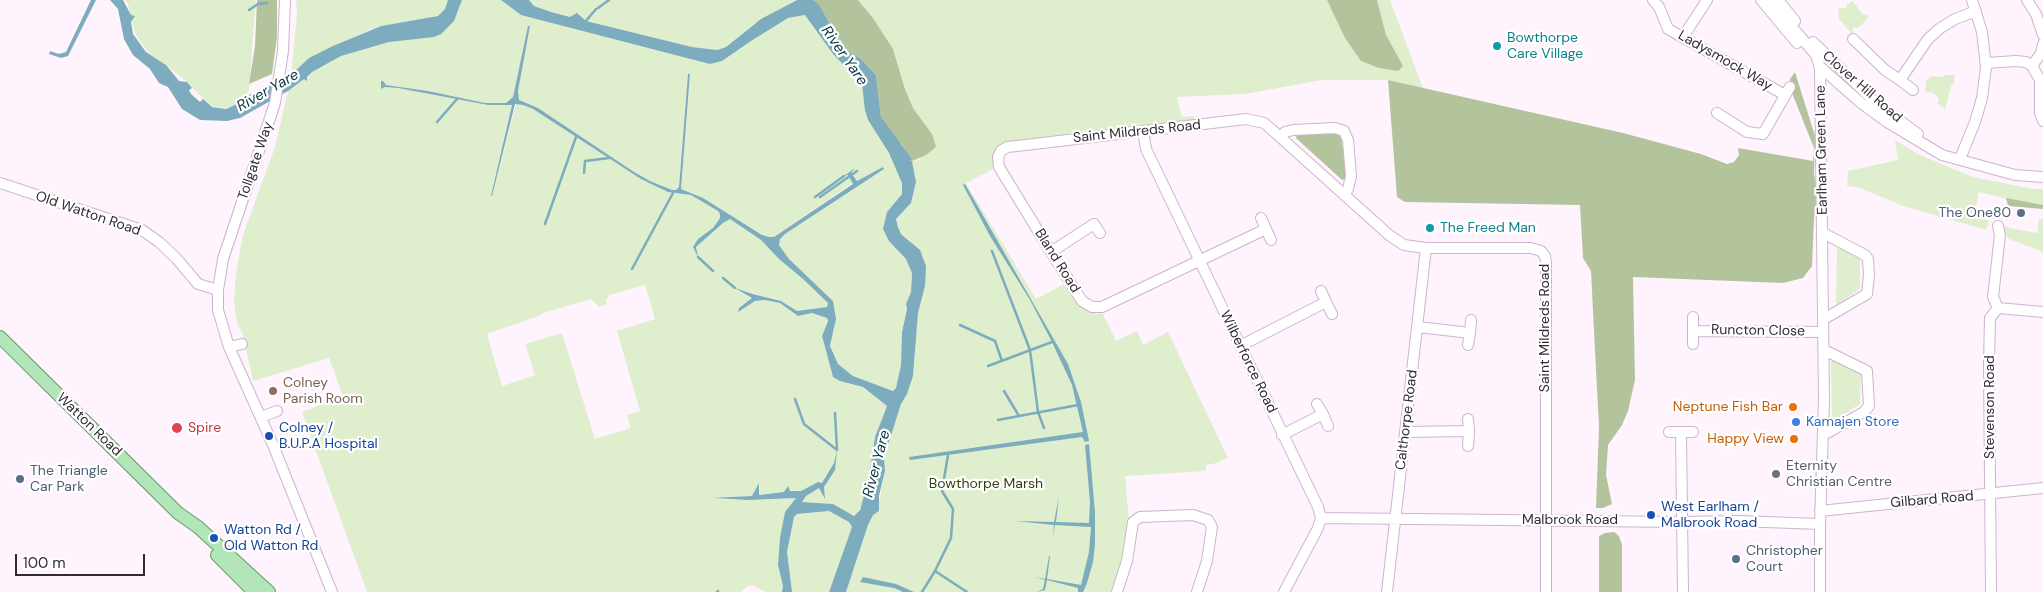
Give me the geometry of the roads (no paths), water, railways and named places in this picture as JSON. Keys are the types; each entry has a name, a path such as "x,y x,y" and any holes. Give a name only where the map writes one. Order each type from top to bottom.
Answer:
{"main road":[{"name":"Watton Road","path":"0,337 178,512 198,527 269,592"},
{"name":"Watton Road","path":"178,512 191,529 254,592"}],"street":[{"name":"Tollgate Way","path":"218,290 223,258 229,238 270,120 280,74 285,0"},
{"name":"Ladysmock Way","path":"1653,0 1659,7 1668,29 1788,91 1763,134 1747,132 1717,113"},
{"path":"1683,37 1707,0"},
{"name":"Clover Hill Road","path":"1761,0 1768,12 1820,68 1861,103 1887,122 1936,152 2015,174 2043,177"},
{"name":"Clover Hill Road","path":"1771,0 1816,55 1820,68"},
{"name":"Clover Hill Road","path":"1778,0 1822,52 1864,93 1923,138 1960,159"},
{"path":"1960,159 1975,122 1982,98 1986,63 1982,32 1972,0"},
{"path":"2027,0 2036,14 2043,35"},
{"path":"1900,80 1914,57 1939,29 1955,19 1976,11"},
{"path":"1853,40 1885,70 1913,90"},
{"path":"2032,66 2041,53 2043,44"},
{"path":"1986,63 2016,61 2026,62 2032,66 2040,80 2042,91 2040,113 2043,121"},
{"name":"Earlham Green Lane","path":"1820,68 1824,319 1824,433 1820,511 1820,592"},
{"name":"Saint Mildreds Road","path":"997,162 1002,151 1007,147 1246,119 1264,123 1344,195 1404,245 1426,248 1530,248 1541,251 1545,256 1546,263 1546,592"},
{"path":"1280,137 1285,132 1293,130 1336,128 1344,131 1348,140 1350,176 1350,184 1344,195"},
{"name":"Wilberforce Road","path":"1143,131 1146,149 1318,507 1321,518"},
{"name":"Bland Road","path":"997,162 1082,301 1092,307 1102,307 1266,229"},
{"name":"Old Watton Road","path":"0,183 142,230 159,242 176,258 198,284 218,290"},
{"path":"1261,218 1271,240"},
{"path":"1051,252 1094,224"},
{"name":"Stevenson Road","path":"1991,592 1990,318 1998,308 1993,297 2000,235 1998,226"},
{"name":"Earlham Green Lane","path":"1823,233 1865,255 1868,259 1869,275 1867,294 1824,319"},
{"name":"Calthorpe Road","path":"1387,592 1426,248"},
{"path":"218,290 219,317 229,347 261,417 332,592"},
{"path":"1321,291 1332,314"},
{"path":"1240,346 1326,302"},
{"path":"1998,308 2043,312"},
{"name":"Runcton Close","path":"1693,317 1693,344"},
{"path":"1468,345 1471,320"},
{"path":"1418,327 1470,333"},
{"name":"Runcton Close","path":"1693,331 1823,332"},
{"path":"229,347 242,344"},
{"path":"1824,350 1867,371 1870,406 1864,412 1830,432 1824,433"},
{"path":"1317,404 1328,426"},
{"path":"261,417 277,411"},
{"path":"1282,435 1323,414"},
{"path":"1468,419 1468,446"},
{"path":"1405,432 1468,431"},
{"path":"1669,432 1692,432"},
{"path":"1681,432 1683,592"},
{"name":"Gilbard Road","path":"1820,511 1991,495 2043,488"},
{"path":"1117,592 1127,561 1133,522 1140,517 1193,515 1208,520 1212,526 1207,561 1197,592"},
{"path":"1284,592 1318,528 1321,518"},
{"name":"Malbrook Road","path":"1321,518 1738,521 1820,524"}],"water":[{"path":"91,0 96,0 68,56 61,58 49,54 50,51 59,54 66,52"},
{"name":"River Yare","path":"110,0 123,0 131,15 135,16 131,22 133,34 146,52 166,65 179,81 187,82 192,88 189,90 191,94 200,102 203,99 212,107 226,109 241,102 246,96 291,75 309,58 333,46 381,26 438,16 445,9 448,0 462,0 454,21 441,34 434,37 389,42 341,56 312,72 307,77 307,81 304,79 288,91 240,118 227,121 200,120 182,109 168,87 159,83 150,69 133,55 124,39 118,9"},
{"name":"River Yare","path":"501,0 529,0 534,6 551,12 570,17 577,13 586,21 692,47 717,50 726,47 761,19 797,0 813,0 819,5 833,30 849,52 860,58 876,75 881,117 912,159 910,161 912,161 916,182 911,203 896,219 901,234 920,250 926,266 925,286 918,313 913,376 907,394 901,404 884,458 885,471 879,496 879,511 873,515 868,525 846,592 829,592 852,527 849,522 829,511 797,514 794,517 787,552 792,592 782,592 783,586 778,565 780,538 785,512 796,498 748,500 712,498 752,496 759,483 759,495 784,492 788,486 790,491 801,491 818,482 822,483 834,463 837,450 835,470 824,487 825,499 819,488 806,496 802,502 833,504 854,516 860,510 868,481 875,437 887,406 863,387 840,381 833,377 822,336 828,321 827,318 812,313 798,316 780,303 765,300 755,301 738,312 739,308 752,298 735,288 781,301 797,311 827,307 828,303 779,259 761,240 730,219 696,247 698,257 693,247 698,239 713,228 720,218 718,211 691,195 668,192 641,179 533,109 523,105 515,104 491,196 512,105 488,105 398,88 385,87 381,89 381,81 386,85 428,91 485,103 506,103 513,97 528,26 530,26 518,91 519,100 538,108 634,172 650,181 676,190 679,187 688,74 690,74 681,189 703,198 762,235 769,237 774,237 853,184 848,175 844,176 855,168 851,173 857,181 883,167 884,169 785,234 780,239 779,245 789,259 833,301 836,319 830,346 838,364 853,376 893,391 896,388 901,365 902,332 907,309 906,304 911,292 912,273 906,259 889,241 883,229 887,212 902,194 902,183 889,153 868,120 862,84 833,54 805,15 788,18 722,61 710,64 521,15"},
{"path":"965,184 1068,364 1081,402 1089,441 1085,442 1082,437 910,460 909,457 1083,432 1072,385 1052,342 1030,300 990,236 963,185"},
{"path":"1089,444 1095,512 1095,544 1093,562 1087,583 1083,592 1078,592 1078,588 1047,580 1045,590 1037,592 1043,589 1045,580 1035,577 1045,579 1049,556 1047,579 1081,585 1089,552 1091,527 1055,525 1053,538 1054,525 1015,521 1054,522 1059,496 1056,522 1089,523 1090,502 1085,445"},
{"path":"863,577 896,584 914,592 903,592 894,588 860,582"}],"waterway":[{"path":"598,8 609,0"},
{"path":"249,10 258,4 267,3"},
{"path":"586,21 596,9"},
{"path":"437,122 457,99"},
{"path":"545,224 576,137"},
{"path":"584,173 585,161 609,158"},
{"path":"820,197 857,171"},
{"path":"815,197 844,176"},
{"path":"632,269 673,193"},
{"path":"992,251 1030,350 1038,412 1044,428"},
{"path":"698,257 713,271"},
{"path":"723,278 735,288"},
{"path":"960,325 995,341 1002,361"},
{"path":"988,366 1052,342"},
{"path":"1004,391 1019,416"},
{"path":"795,399 804,424 837,450"},
{"path":"998,420 1078,405"},
{"path":"835,413 837,450"},
{"path":"922,592 935,571 951,538 953,509 942,491 948,455"},
{"path":"935,571 967,592"}],"place":[{"name":"Bowthorpe Care Village","path":"1497,46"},
{"name":"The One80","path":"2021,213"},
{"name":"The Freed Man","path":"1430,228"},
{"name":"Colney Parish Room","path":"273,391"},
{"name":"Neptune Fish Bar","path":"1793,407"},
{"name":"Kamajen Store","path":"1796,422"},
{"name":"Spire","path":"177,428"},
{"name":"Colney / B.U.P.A Hospital","path":"269,436"},
{"name":"Happy View","path":"1794,439"},
{"name":"Eternity Christian Centre","path":"1776,474"},
{"name":"The Triangle Car Park","path":"20,479"},
{"name":"West Earlham / Malbrook Road","path":"1651,515"},
{"name":"Watton Rd / Old Watton Rd","path":"214,538"},
{"name":"Christopher Court","path":"1736,559"}],"park label":[{"name":"Bowthorpe Marsh","path":"986,484"}]}
